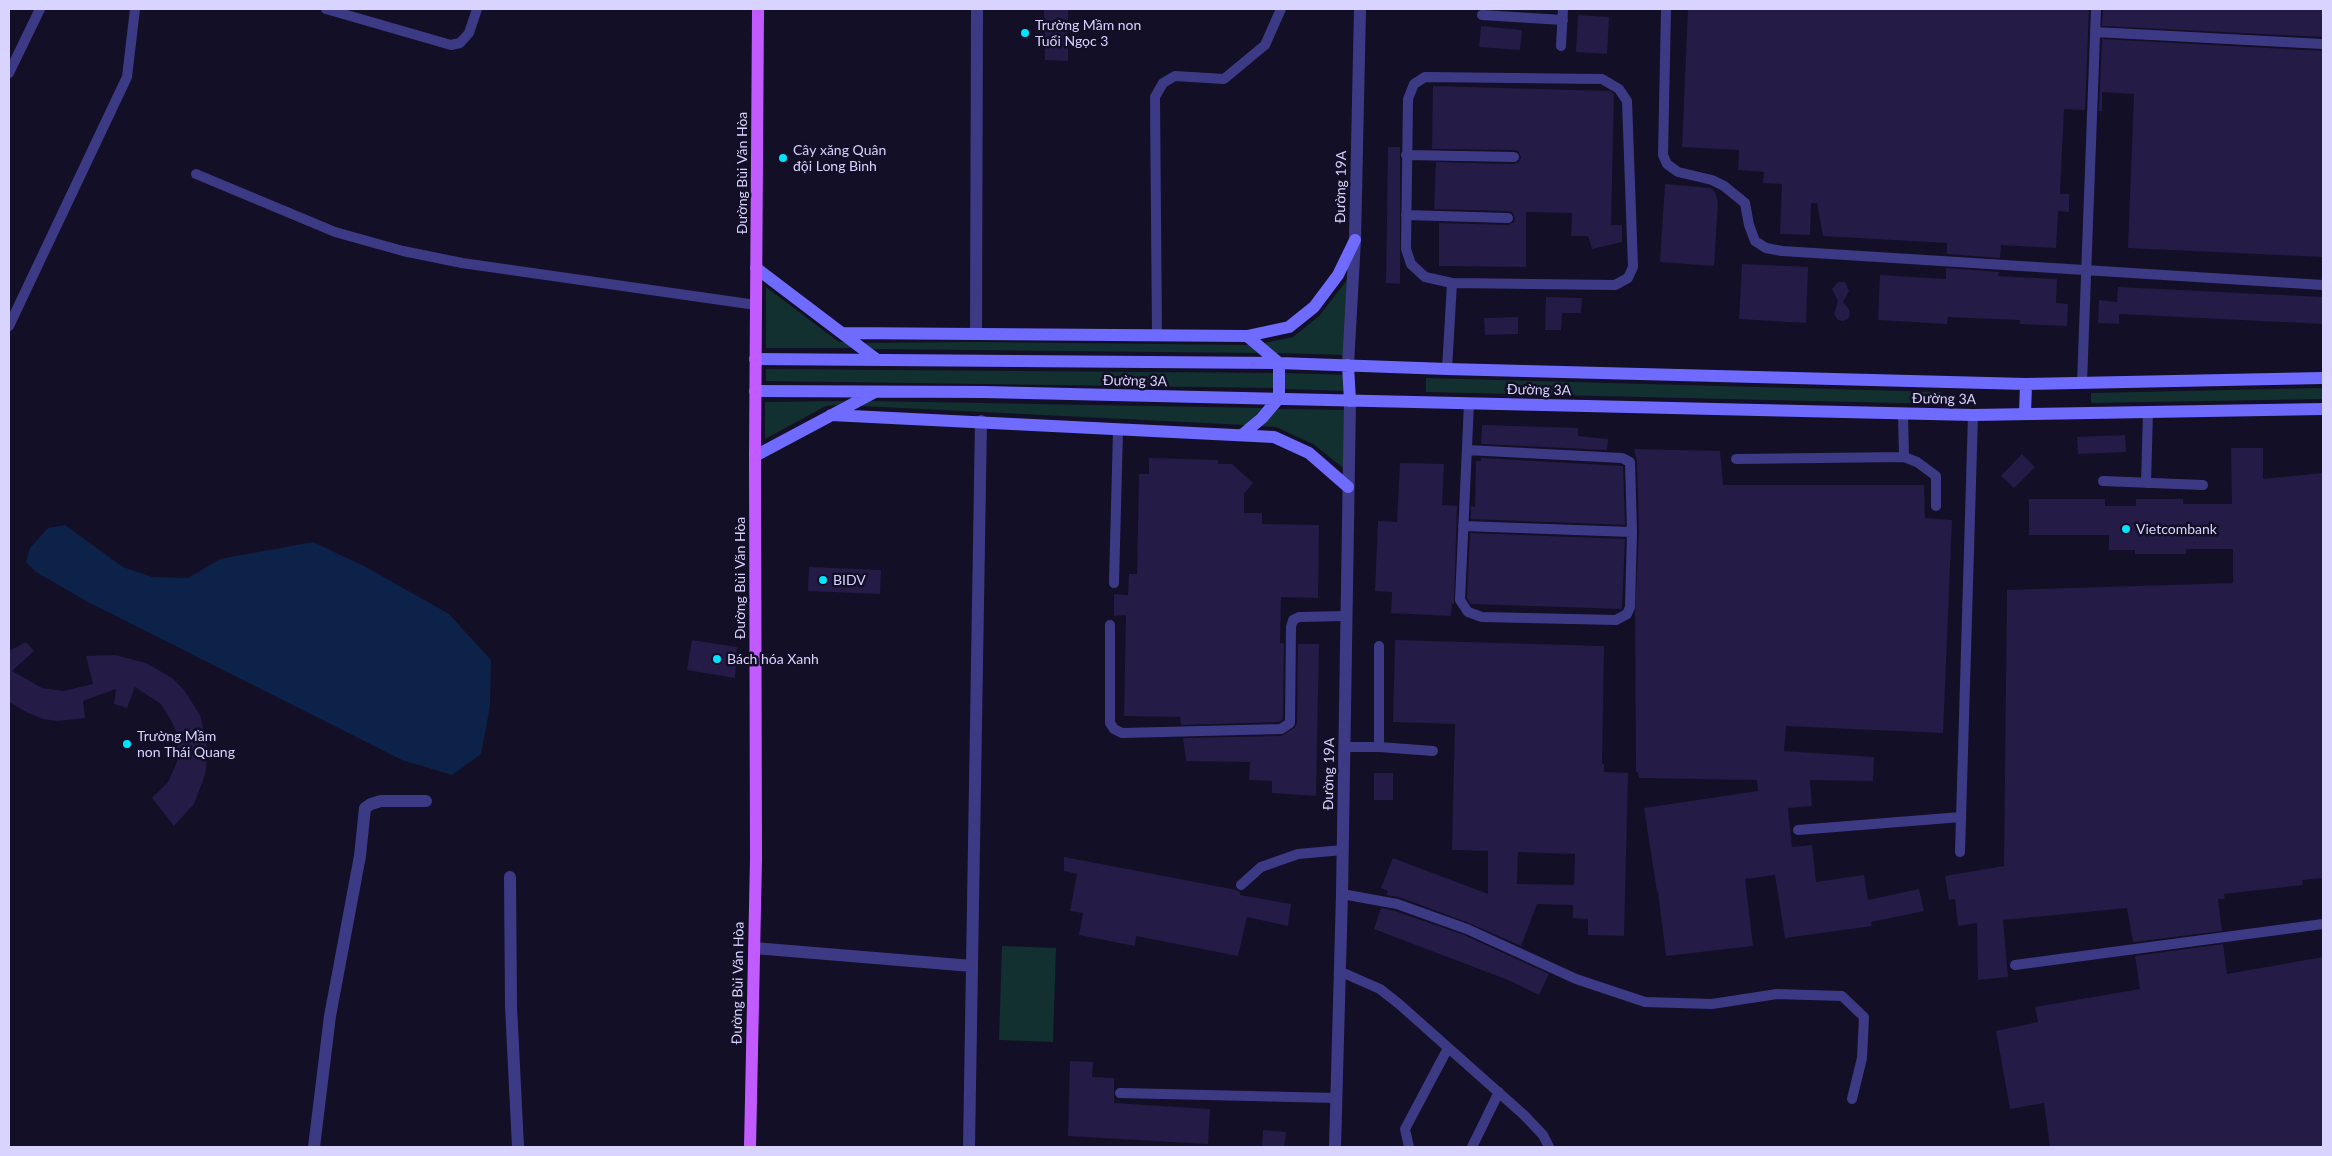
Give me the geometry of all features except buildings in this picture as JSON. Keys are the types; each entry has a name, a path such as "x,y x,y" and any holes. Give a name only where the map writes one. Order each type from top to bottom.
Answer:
{"main road":[{"name":"Đường Bùi Văn Hòa","path":"750,1147 756,859 755,359 758,9"}],"street":[{"path":"976,332 977,9"},
{"name":"Đường 19A","path":"1348,365 1355,240 1360,9"},
{"path":"843,332 1247,336 1290,327 1314,307 1338,275 1355,240"},
{"path":"756,268 843,332 876,359"},
{"path":"1242,434 1262,418 1279,398 1279,363 1247,336"},
{"name":"Đường 3A","path":"755,359 1279,363 2026,384 2323,378"},
{"path":"1348,365 1350,401"},
{"path":"2025,414 2026,384"},
{"name":"Đường 3A","path":"755,391 877,391 1279,398 1973,415 2323,409"},
{"path":"755,456 877,391"},
{"name":"Đường 19A","path":"1335,1147 1342,894 1350,401"},
{"path":"831,415 1274,437 1309,454 1348,487"},
{"path":"969,1147 981,421"},
{"path":"314,1147 330,1016 360,856 365,808 381,801 426,802"},
{"path":"510,877 511,1006 518,1147"},
{"path":"754,948 972,966"}],"lane":[{"path":"9,73 12,61 40,9"},
{"path":"9,326 127,77 135,9"},
{"path":"326,9 451,45 460,43 469,33 478,9"},
{"path":"1157,336 1155,97 1163,83 1175,76 1224,78 1265,45 1281,9"},
{"path":"1562,46 1563,9"},
{"path":"1666,9 1662,155 1667,164 1678,172 1712,180 1724,186 1745,203 1749,225 1755,241 1766,248 1782,252 2085,272 2323,285"},
{"path":"2082,383 2096,9"},
{"path":"1482,15 1563,20"},
{"path":"2095,32 2323,44"},
{"path":"1425,77 1602,79 1619,89 1627,102 1633,267 1628,278 1615,285 1452,283 1425,277 1411,264 1406,249 1406,215 1408,99 1414,84 1425,77"},
{"path":"1406,156 1514,157"},
{"path":"196,174 335,232 402,251 471,264 756,305"},
{"path":"1406,215 1508,218"},
{"path":"1447,369 1452,283"},
{"path":"1467,450 1622,458 1630,462 1632,532 1630,607 1622,619 1482,617 1468,612 1460,600 1469,404"},
{"path":"2146,483 2148,412"},
{"path":"1903,413 1904,457"},
{"path":"1960,852 1973,415"},
{"path":"1114,583 1118,430"},
{"path":"1736,459 1904,457 1917,462 1936,476 1936,506"},
{"path":"2103,480 2203,485"},
{"path":"1463,526 1632,532"},
{"path":"1110,625 1110,724 1114,729 1122,733 1281,729 1290,723 1291,627 1293,620 1299,617 1346,616"},
{"path":"1379,646 1379,747"},
{"path":"1344,747 1432,750"},
{"path":"1798,830 1961,817"},
{"path":"1241,885 1261,867 1298,854 1342,850"},
{"path":"1342,894 1397,904 1415,910 1467,929 1576,979 1645,1002 1712,1004 1777,994 1842,996 1864,1017 1862,1058 1852,1099"},
{"path":"2015,965 2323,924"},
{"path":"1339,971 1380,989 1498,1092 1543,1135 1549,1147"},
{"path":"1409,1147 1406,1129 1448,1048"},
{"path":"1120,1092 1336,1098"},
{"path":"1472,1147 1498,1092"}],"green space":[{"path":"1347,280 1348,355 1276,353 1264,343 1293,337 1319,316"},
{"path":"766,287 839,342 846,342 853,348 766,348"},
{"path":"977,342 1250,345 1258,353 873,349 865,343"},
{"path":"766,369 1273,373 1273,388 766,381"},
{"path":"1285,373 1350,375 1349,391 1285,389"},
{"path":"1426,378 1941,392 1941,404 1426,392"},
{"path":"2323,388 2323,399 2091,403 2091,393"},
{"path":"845,401 837,405 826,406 765,439 765,402"},
{"path":"870,401 1263,408 1245,425 861,406"},
{"path":"1278,409 1349,410 1346,470 1313,444 1276,427 1261,426"},
{"path":"1002,946 1056,948 1053,1042 999,1040"}],"water":[{"path":"65,525 123,567 152,577 188,578 220,559 313,542 364,566 449,614 491,660 490,707 481,754 452,775 402,760 88,602 36,572 26,562 30,548 48,528"}],"place":[{"name":"Trường Mầm non Tuổi Ngọc 3","path":"1025,33"},
{"name":"Cây xăng Quân đội Long Bình","path":"783,158"},
{"name":"Vietcombank","path":"2126,529"},
{"name":"BIDV","path":"823,580"},
{"name":"Bách hóa Xanh","path":"717,659"},
{"name":"Trường Mầm non Thái Quang","path":"127,744"}]}
